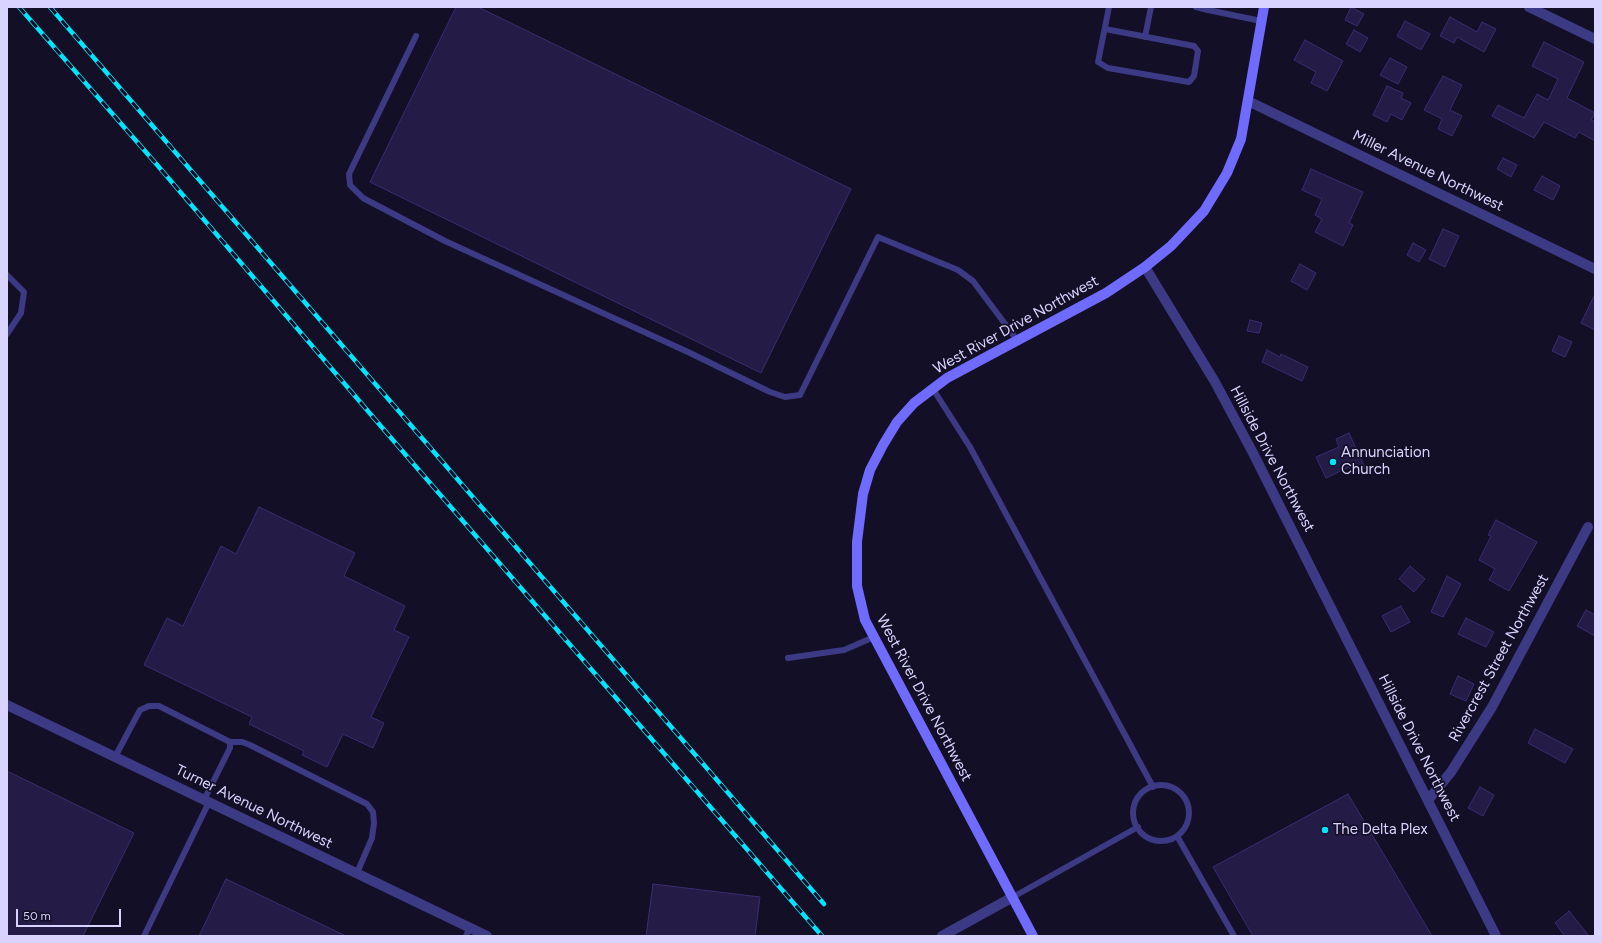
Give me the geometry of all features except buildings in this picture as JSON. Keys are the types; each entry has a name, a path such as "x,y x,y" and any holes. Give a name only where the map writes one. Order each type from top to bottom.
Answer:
{"main road":[{"path":"1145,267 1171,246 1191,227 1217,192 1227,173 1241,139 1264,7"},
{"name":"West River Drive Northwest","path":"1033,936 1014,897 865,620 857,586 857,542 863,494 870,470 897,422 914,404 947,378 1106,293 1145,267"}],"street":[{"path":"1529,7 1595,39"},
{"name":"Miller Avenue Northwest","path":"1248,100 1595,269"},
{"name":"Hillside Drive Northwest","path":"1145,267 1215,382 1253,453 1429,800 1496,936"},
{"name":"Rivercrest Street Northwest","path":"1429,800 1455,765 1492,707 1588,527"},
{"name":"Turner Avenue Northwest","path":"7,705 356,873 468,932 487,936"},
{"path":"942,936 1014,897"}],"lane":[{"path":"1105,30 1194,46 1198,51 1194,76 1189,82 1108,68 1098,62 1109,7"},
{"path":"1145,37 1151,7"},
{"path":"1196,7 1208,8 1261,21"},
{"path":"416,36 349,174 350,185 363,198 445,241 688,352 770,392 785,397 800,395 878,237 958,270 973,281 1017,340"},
{"path":"7,275 24,292 21,313 7,334"},
{"path":"933,389 970,447 1153,787"},
{"path":"788,658 844,650 874,638"},
{"path":"115,757 140,710 149,706 159,706 230,742 250,745 367,804 372,812 374,822 372,838 356,873"},
{"path":"144,936 207,801 230,748 230,742"},
{"path":"1169,786 1176,790 1186,801 1189,817 1187,824 1177,836 1170,840 1155,840 1142,833 1134,820 1135,804 1145,791 1153,787 1169,786"},
{"path":"1014,897 1138,828"},
{"path":"1177,836 1234,936"}],"railway":[{"path":"19,7 152,159 822,936"},
{"path":"50,7 824,904"}],"place":[{"name":"Annunciation Church","path":"1333,462"},
{"name":"The Delta Plex","path":"1325,830"}]}
